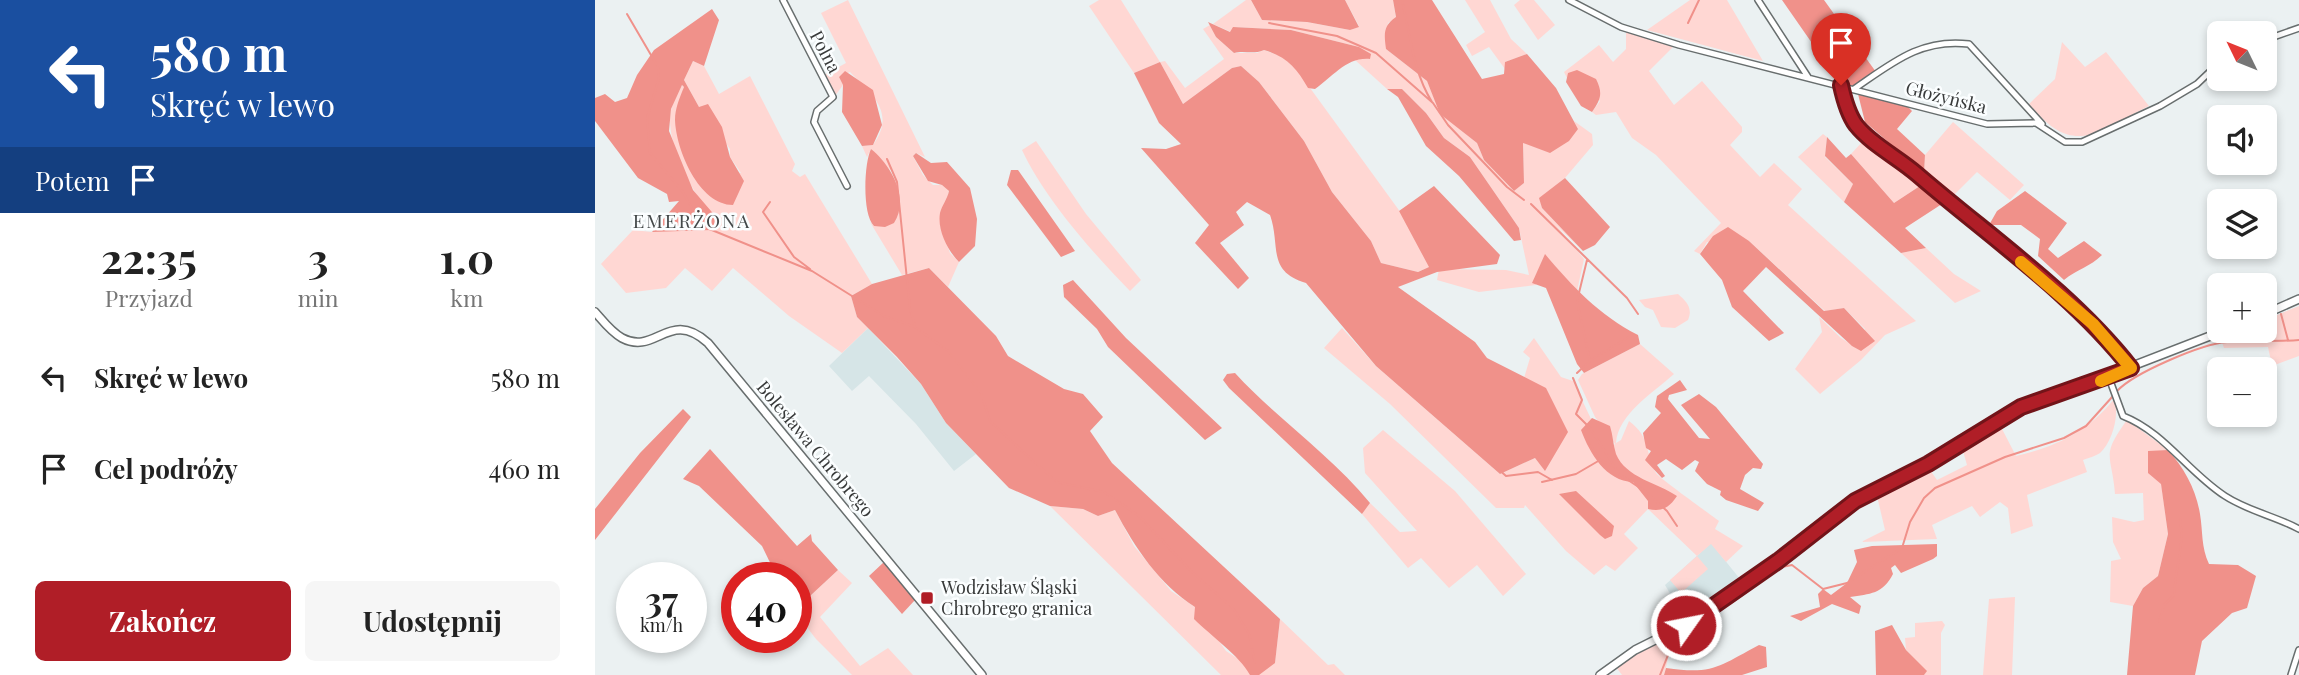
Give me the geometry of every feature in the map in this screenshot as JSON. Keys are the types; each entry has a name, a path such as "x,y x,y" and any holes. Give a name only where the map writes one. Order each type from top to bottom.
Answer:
{"street":[{"name":"Polna","path":"783,0 833,97 817,111 814,122 847,186"},
{"name":"Głożyńska","path":"1569,0 1621,27 1679,45 1987,124 2036,123 2065,142 2082,142 2160,106 2207,75"},
{"path":"1758,0 1808,77"},
{"path":"2277,36 2299,28"},
{"path":"1854,89 1925,46 1947,41 1969,44 2044,126"},
{"path":"1841,85 1855,124 1867,136 1911,169 2077,310 2108,340 2131,368"},
{"path":"2277,309 2299,299"},
{"name":"Bolesława Chrobrego","path":"595,312 610,329 631,341 650,340 684,329 697,334 708,343 982,675"},
{"path":"1600,675 1635,650 1703,616 1855,501 1928,464 2021,407 2109,377 2207,337"},
{"path":"2109,377 2123,416 2155,435 2209,485 2246,509 2299,529"},
{"path":"2291,675 2299,650"}],"shaded area":[{"path":"848,0 925,157 916,153 913,156 923,175 933,185 942,185 949,191 940,225 950,253 959,262 948,287 929,268 902,275 870,222 874,226 897,189 894,174 871,149 867,157 862,146 873,145 880,133 882,113 873,96 850,72 839,77 843,85 835,96 824,75 846,63 821,13"},
{"path":"1099,0 1121,0 1160,62 1134,73 1089,6"},
{"path":"1246,0 1251,0 1262,20 1307,22 1350,30 1359,26 1345,0 1393,0 1396,18 1388,23 1386,49 1427,81 1441,114 1477,143 1484,160 1514,191 1524,183 1523,142 1578,129 1574,121 1592,134 1593,145 1565,178 1540,198 1542,208 1583,251 1556,225 1584,259 1577,291 1545,255 1534,279 1536,285 1479,292 1437,280 1439,269 1506,270 1529,275 1519,228 1470,157 1444,138 1426,113 1402,89 1387,89 1355,60 1360,58 1359,47 1291,30 1234,27 1231,32 1213,24"},
{"path":"1251,0 1345,0 1359,27 1350,30 1307,22 1262,20"},
{"path":"1393,0 1432,0 1482,79 1504,74 1505,62 1527,54 1556,88 1578,129 1569,141 1550,153 1523,143 1524,183 1514,191 1484,160 1477,143 1440,114 1427,81 1386,49 1385,31 1396,17"},
{"path":"1465,0 1490,0 1511,39 1527,54 1505,62 1505,69 1489,47 1472,56 1466,45 1485,32"},
{"path":"1520,0 1534,0 1555,25 1538,40 1514,5"},
{"path":"1690,0 1727,0 1763,61 1647,30"},
{"path":"1782,0 1824,0 1876,72 1854,86 1839,82"},
{"path":"712,9 719,20 704,66 693,61 684,80 699,107 708,104 722,127 730,157 744,181 733,205 721,203 710,196 692,174 676,132 675,120 684,87 682,85 671,109 669,131 693,190 717,218 711,230 652,232 679,201 669,202 667,194 638,178 595,121 595,98 605,94 615,102 627,98 637,75 654,50"},
{"path":"1208,22 1230,32 1233,27 1291,30 1359,47 1371,54 1370,59 1347,64 1315,89 1308,88 1300,74 1279,56 1264,50 1234,53 1216,37"},
{"path":"1210,25 1216,37 1234,53 1257,53 1264,50 1283,57 1297,70 1401,213 1431,266 1418,272 1381,263 1371,241 1332,192 1304,141 1259,82 1241,66 1232,68 1183,104 1160,62 1165,61 1185,88 1224,59 1203,29"},
{"path":"1626,32 1674,46 1649,71 1674,105 1702,81 1742,127 1742,132 1730,145 1760,177 1774,163 1802,189 1788,205 1916,321 1885,335 1861,360 1820,394 1795,369 1822,332 1819,317 1841,338 1861,351 1865,329 1844,308 1825,311 1749,241 1707,242 1700,254 1694,251 1721,223 1656,155 1632,138 1616,112 1596,115 1592,112 1600,101 1569,73 1567,78 1564,72 1599,45 1613,62 1626,49"},
{"path":"2062,42 2085,67 2106,52 2149,106 2100,131 2086,135 2073,136 2059,131 2045,121 2029,104 2055,79"},
{"path":"693,61 704,66 719,94 750,76 795,164 792,171 800,177 805,174 872,284 851,296 857,317 868,328 842,353 789,316 733,268 712,291 685,268 666,288 626,293 601,264 633,230 652,232 704,206 679,160 671,134 671,110 682,85 684,87 675,120 685,159 741,173 730,157 730,149 699,107 684,80"},
{"path":"1160,62 1183,104 1232,68 1241,66 1259,82 1304,141 1332,192 1371,241 1381,263 1418,272 1429,267 1399,211 1434,186 1500,255 1497,264 1437,272 1398,287 1475,342 1487,358 1546,388 1568,432 1545,471 1535,458 1500,474 1376,366 1306,283 1285,272 1277,256 1270,215 1247,202 1236,212 1244,225 1220,243 1249,278 1238,289 1195,243 1209,225 1141,148 1166,149 1181,144 1159,123 1134,73"},
{"path":"1577,70 1596,79 1598,84 1600,96 1592,112 1581,106 1566,82 1568,73"},
{"path":"845,71 873,90 882,125 873,145 862,146 842,112 843,85 839,77"},
{"path":"1387,89 1402,89 1426,113 1444,138 1470,157 1519,228 1521,240 1514,241 1459,176 1426,146 1398,97"},
{"path":"1858,94 1908,107 1912,111 1897,129 1925,155 1924,173 1865,122"},
{"path":"1953,122 2024,185 2010,200 1977,172 1951,198 1924,173 1925,155"},
{"path":"1823,134 1827,137 1825,157 1853,184 1844,202 1798,157"},
{"path":"1827,137 1846,158 1851,154 1894,203 1923,184 1945,202 1905,228 1926,248 1901,253 1844,202 1853,184 1825,156"},
{"path":"1864,140 1923,184 1894,203 1851,154"},
{"path":"1036,141 1086,214 1141,280 1130,291 1085,242 1043,187 1022,150"},
{"path":"871,149 891,173 899,193 900,203 894,223 885,227 874,226 867,211 866,177"},
{"path":"916,153 931,163 947,162 970,188 977,219 975,246 959,262 947,246 940,226 940,213 949,191 942,185 928,181 913,156"},
{"path":"1011,170 1018,170 1075,251 1061,257 1007,185"},
{"path":"1565,178 1610,227 1595,245 1583,251 1542,208 1539,198"},
{"path":"2025,191 2067,223 2048,249 2058,258 2084,241 2102,255 2064,280 2038,256 2040,239 2021,225 1989,225 1997,211"},
{"path":"1728,227 1749,241 1824,311 1844,308 1875,341 1861,351 1852,346 1766,267 1743,291 1784,333 1769,341 1732,307 1722,280 1700,254 1713,236"},
{"path":"1926,248 1954,274 1981,291 1955,303 1901,253"},
{"path":"1545,254 1587,299 1611,319 1638,335 1640,344 1584,373 1577,364 1546,288 1532,283"},
{"path":"929,268 996,336 1008,356 1064,389 1083,394 1103,417 1090,431 1112,463 1280,619 1275,663 1259,675 1250,675 1232,653 1194,619 1195,607 1170,587 1149,564 1115,510 1098,516 1083,509 1050,506 1009,488 946,423 921,384 857,317 851,296 872,284"},
{"path":"1073,280 1126,338 1222,428 1205,440 1108,347 1097,329 1064,297 1063,285"},
{"path":"1678,294 1690,312 1688,320 1675,328 1661,327 1653,310 1645,307 1639,300"},
{"path":"2299,306 2299,356 2277,364 2277,357 2270,357 2268,347 2224,348 2222,343 2277,343 2277,315"},
{"path":"868,328 921,384 946,423 976,454 954,471 916,424 869,376 852,391 829,366"},
{"path":"1342,328 1376,366 1500,474 1535,458 1545,470 1524,378 1530,358 1523,352 1534,338 1561,377 1573,381 1592,421 1611,447 1615,444 1595,417 1578,380 1582,374 1640,344 1674,374 1630,413 1618,432 1616,443 1621,440 1629,421 1645,440 1656,473 1719,521 1715,529 1743,546 1726,562 1711,544 1697,556 1648,509 1624,534 1638,548 1615,571 1606,565 1594,575 1566,551 1525,505 1524,508 1496,508 1390,404 1324,348"},
{"path":"1235,373 1355,486 1370,503 1362,514 1229,388 1223,380 1227,374"},
{"path":"1680,380 1687,390 1669,395 1668,399 1699,438 1710,439 1681,405 1699,394 1716,407 1763,464 1761,469 1753,468 1745,475 1740,489 1764,503 1758,511 1726,500 1720,495 1721,491 1707,484 1695,471 1699,462 1695,460 1682,470 1666,459 1657,465 1665,476 1662,478 1645,460 1651,451 1646,448 1643,433 1661,413 1655,407 1657,396"},
{"path":"2114,399 2116,413 2111,435 2100,453 2083,460 2087,472 2027,495 2033,526 2011,534 2008,508 2000,502 1980,517 1972,506 1932,525 1937,539 1861,542 1885,530 1877,496 1930,470 1937,480 1967,465 1963,451 2001,427 2016,456 2057,443 2093,421"},
{"path":"683,409 691,417 595,540 595,509 640,453"},
{"path":"1592,418 1610,426 1616,454 1627,469 1677,496 1671,504 1657,510 1648,509 1648,501 1633,482 1615,477 1600,465 1581,430"},
{"path":"2127,420 2168,450 2148,452 2161,483 2168,534 2158,576 2143,588 2133,606 2110,602 2111,561 2121,559 2113,542 2112,517 2134,522 2144,520 2143,493 2115,494 2110,463 2111,449"},
{"path":"1383,430 1455,491 1526,574 1503,596 1477,565 1449,588 1421,558 1408,568 1362,514 1370,503 1400,532 1417,531 1365,473 1363,448"},
{"path":"710,449 797,546 811,534 812,541 838,570 812,594 812,562 770,562 762,546 699,486 683,479"},
{"path":"2168,450 2184,472 2196,496 2203,545 2209,564 2238,565 2256,576 2247,608 2232,613 2202,641 2195,675 2127,675 2133,606 2143,588 2158,576 2168,534 2161,484 2148,473 2148,451"},
{"path":"1576,491 1614,526 1612,536 1605,539 1559,494"},
{"path":"1050,506 1083,509 1098,516 1115,510 1134,546 1171,591 1195,607 1226,651 1243,662 1275,663 1280,619 1328,665 1334,664 1345,675 1221,675"},
{"path":"1711,543 1740,579 1685,619 1665,585"},
{"path":"1937,544 1937,556 1933,559 1901,573 1895,565 1891,568 1893,574 1885,586 1870,594 1850,597 1861,606 1859,614 1832,604 1801,621 1790,616 1820,607 1818,594 1823,589 1831,595 1847,583 1857,562 1854,550 1872,546"},
{"path":"1697,556 1708,569 1681,593 1670,580"},
{"path":"884,562 915,600 902,614 869,576"},
{"path":"838,570 852,583 820,617 860,666 888,648 913,675 852,675 812,634 812,594"},
{"path":"2015,597 2012,675 1983,675 1989,599"},
{"path":"1942,621 1945,625 1941,633 1941,675 1924,675 1926,671 1906,650 1905,638 1915,637 1915,623"},
{"path":"1892,625 1906,650 1927,671 1924,675 1876,675 1875,631"},
{"path":"1674,634 1664,675 1622,675 1616,667 1633,653"},
{"path":"1759,645 1766,647 1767,667 1742,675 1664,675 1666,668 1695,670 1715,667"}],"waterway":[{"path":"1402,0 1416,66 1432,102"},
{"path":"1688,23 1699,0"},
{"path":"627,14 658,67 659,78 647,118 650,153 683,192 702,226 812,271 884,316 915,327 948,351 981,393 990,421 1032,460 1057,482 1104,492 1139,516 1194,574 1233,608 1249,634 1255,663"},
{"path":"1269,23 1337,36 1376,53 1433,103 1448,125 1507,187 1524,200"},
{"path":"887,159 897,182 910,309 915,326"},
{"path":"770,202 763,212 794,257 810,269"},
{"path":"1531,204 1627,298 1638,314"},
{"path":"1577,373 1590,361 1577,301 1587,260"},
{"path":"2281,314 2288,340"},
{"path":"1591,360 1629,337"},
{"path":"2117,391 2152,368 2216,344 2299,340"},
{"path":"1573,378 1582,400 1576,414 1591,429 1619,474 1646,492 1667,511 1677,526"},
{"path":"1782,567 1792,565 1823,589 1847,583 1902,548 1910,522 1924,498 1935,488 2005,457 2064,438 2086,426 2113,396"},
{"path":"1589,443 1600,459"},
{"path":"1542,482 1576,474 1600,460 1615,467"},
{"path":"1495,466 1506,476 1538,472 1552,480"},
{"path":"2159,622 2164,605 2174,595 2181,548 2180,519"},
{"path":"1730,604 1755,586"},
{"path":"1660,675 1674,640 1701,625"}],"slow traffic":[{"path":"2021,262 2093,324 2131,368 2101,381"}],"place":[{"name":"Wodzisław Śląski Chrobrego granica","path":"927,598"}],"district":[{"name":"EMERŻONA","path":"692,221"}],"route":[{"path":"1686,625 1703,616 1778,561 1855,501 1928,464 2021,407 2131,368 2093,324 1911,169 1867,136 1855,124 1845,103 1841,85"}]}
